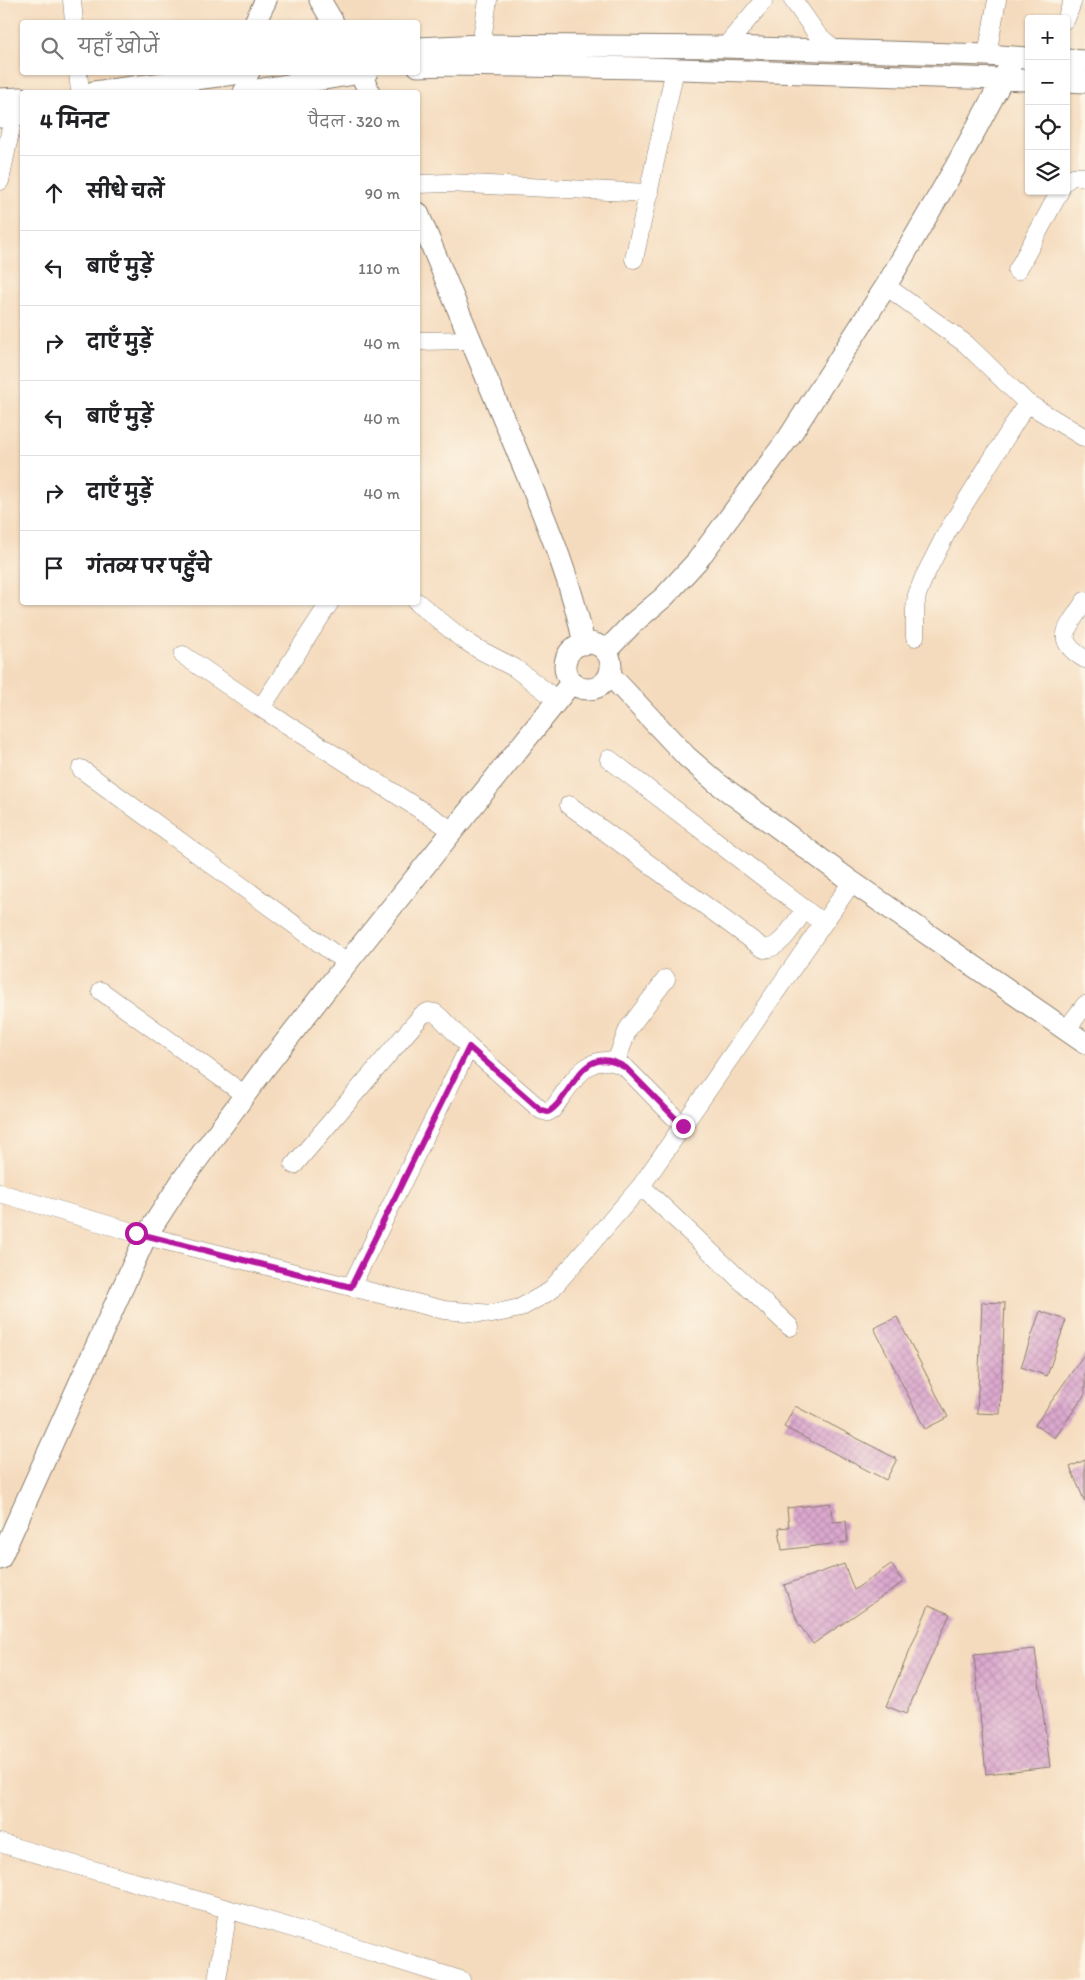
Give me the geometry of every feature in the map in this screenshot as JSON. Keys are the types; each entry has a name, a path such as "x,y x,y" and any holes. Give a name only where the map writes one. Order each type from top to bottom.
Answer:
{"main road":[{"path":"256,20 266,0"},
{"path":"320,0 332,20"},
{"path":"420,48 481,45 725,47 834,49 1022,58"},
{"path":"606,651 633,623 664,597 697,561 790,437 886,286 956,166 1003,79 1022,58"},
{"path":"1070,60 1085,61"},
{"path":"420,66 675,68 1025,80"},
{"path":"114,90 235,78"},
{"path":"261,90 364,78"},
{"path":"1070,81 1085,82"},
{"path":"420,217 568,580 577,608 584,644"},
{"path":"584,644 592,644 606,651 611,662 610,675 600,686 586,689 572,682 566,670 568,656 572,650 584,644"},
{"path":"610,675 687,757 717,783 852,882 1085,1043"},
{"path":"0,1559 146,1236 183,1179 347,963 572,682"}],"street":[{"path":"72,0 74,20"},
{"path":"481,45 488,0"},
{"path":"725,47 764,0"},
{"path":"793,0 817,34 834,49"},
{"path":"987,55 996,0"},
{"path":"1067,15 1073,0"},
{"path":"634,259 675,68"},
{"path":"78,75 80,90"},
{"path":"0,181 13,107"},
{"path":"1070,178 1085,177"},
{"path":"420,184 448,183 649,193"},
{"path":"1017,270 1058,195"},
{"path":"886,286 966,344 1027,403 1085,438"},
{"path":"420,341 471,340"},
{"path":"915,637 917,595 928,568 947,532 1027,403"},
{"path":"1085,601 1066,632 1065,640 1069,648 1085,659"},
{"path":"420,604 461,638 515,668 557,700"},
{"path":"261,708 328,605"},
{"path":"183,655 261,708 452,830"},
{"path":"609,759 823,923"},
{"path":"81,769 347,963"},
{"path":"569,805 764,948 771,949 778,944 805,909"},
{"path":"0,1193 146,1236 444,1310 492,1314 520,1308 550,1291 641,1186 852,882"},
{"path":"616,1062 628,1029 666,979"},
{"path":"101,991 245,1095"},
{"path":"1066,1030 1085,1005"},
{"path":"294,1165 422,1015 428,1012 435,1013 469,1047 541,1110 548,1112 553,1110 572,1083 586,1068 605,1060 616,1062 626,1068 683,1126"},
{"path":"351,1287 469,1047"},
{"path":"641,1186 790,1328"},
{"path":"0,1843 228,1909 461,1980"},
{"path":"217,1980 228,1909"}],"building":[{"path":"982,1302 1005,1303 1000,1414 977,1413"},
{"path":"1040,1311 1066,1320 1047,1376 1021,1367"},
{"path":"897,1317 948,1417 925,1429 874,1328"},
{"path":"1085,1353 1085,1394 1055,1438 1035,1425"},
{"path":"795,1406 897,1459 886,1480 784,1427"},
{"path":"1085,1460 1085,1502 1070,1467"},
{"path":"830,1503 833,1522 846,1521 848,1542 782,1550 779,1528 789,1527 787,1508"},
{"path":"844,1564 854,1590 891,1564 903,1582 813,1644 798,1623 784,1585"},
{"path":"929,1605 950,1614 906,1714 886,1706"},
{"path":"1035,1649 1050,1767 986,1774 974,1655"}],"route":[{"path":"136,1233 351,1287 469,1047 541,1110 548,1112 553,1110 578,1075 586,1068 605,1060 616,1062 626,1068 683,1126"}]}
